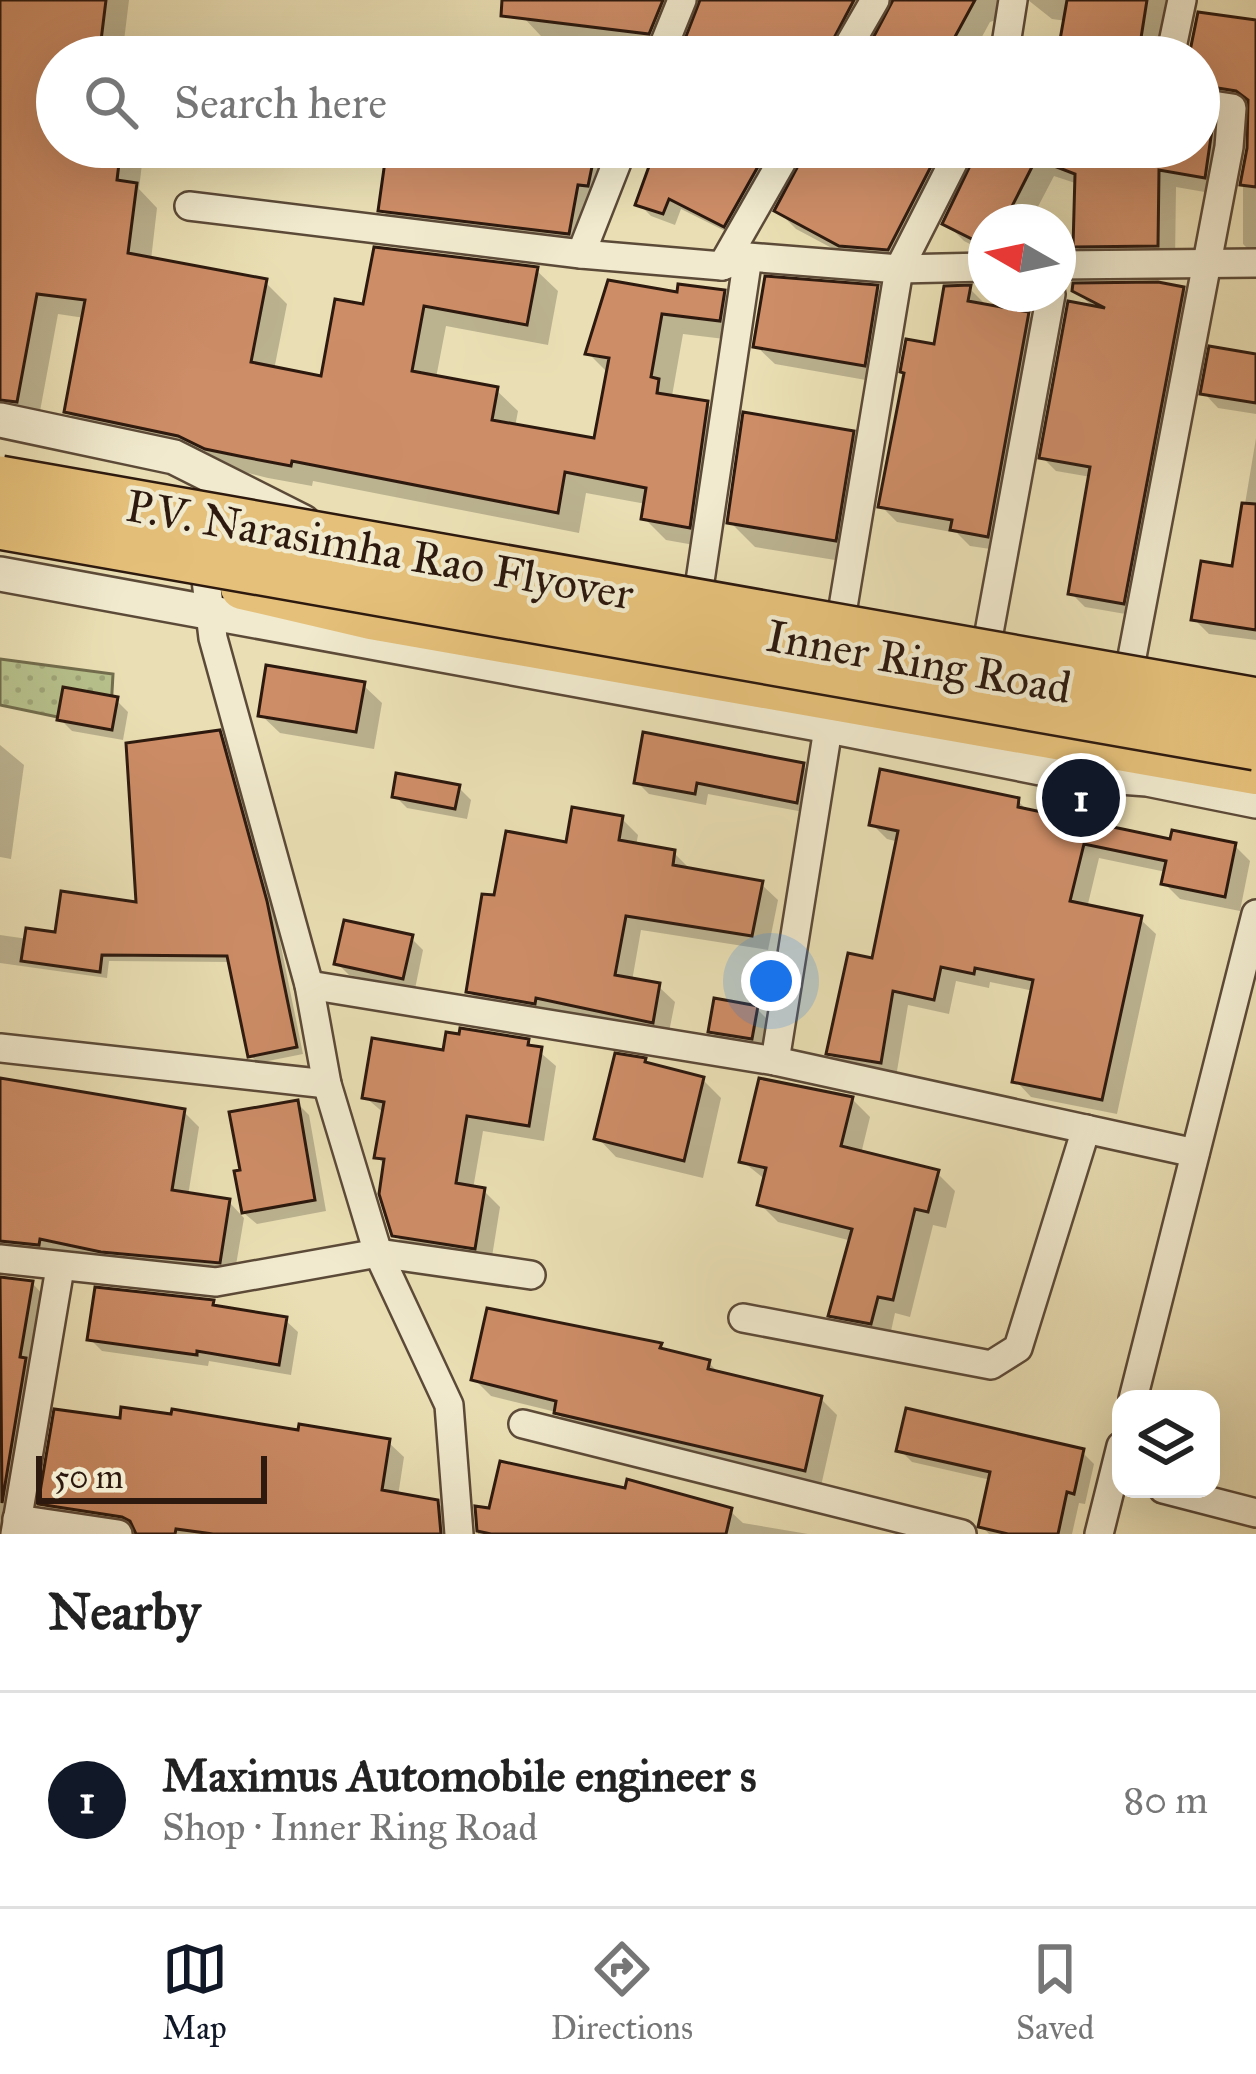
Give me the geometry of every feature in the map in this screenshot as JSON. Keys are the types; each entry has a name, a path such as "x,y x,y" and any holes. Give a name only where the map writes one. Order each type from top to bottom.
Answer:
{"highway":[{"name":"P.V. Narasimha Rao Flyover","path":"0,479 1256,704"},
{"name":"P.V. Narasimha Rao Flyover","path":"0,524 1256,744"}],"main road":[{"name":"Inner Ring Road","path":"0,479 699,588 1256,684"},
{"name":"Inner Ring Road","path":"0,533 208,597 371,618 765,685 831,711 1256,773"},
{"path":"765,685 777,602"}],"street":[{"path":"667,36 682,0"},
{"path":"854,36 875,0"},
{"path":"1007,36 1013,0"},
{"path":"1174,36 1182,0"},
{"path":"1131,662 1207,262 1243,150 1232,108 1220,106"},
{"path":"581,254 615,168"},
{"path":"699,588 735,261 780,168"},
{"path":"842,613 899,269 950,168"},
{"path":"189,206 581,254 899,269 968,267"},
{"path":"1076,265 1256,263"},
{"path":"988,638 1048,312"},
{"path":"0,420 174,457 317,530"},
{"path":"0,574 208,597 831,711 1066,773 1147,779 1256,802"},
{"path":"208,597 214,638 309,985 327,1084 378,1253 448,1405 459,1534"},
{"path":"775,1061 831,711"},
{"path":"1135,1390 1256,914"},
{"path":"309,985 775,1061 1196,1153"},
{"path":"0,1048 327,1084"},
{"path":"743,1318 991,1365 1018,1348 1086,1129"},
{"path":"0,1259 216,1282 378,1253 531,1276"},
{"path":"60,1268 16,1527 118,1534"},
{"path":"523,1424 962,1534"},
{"path":"0,1435 29,1440"},
{"path":"1099,1534 1112,1493"},
{"path":"1198,1498 1256,1513"}],"green space":[{"path":"0,659 113,674 110,728 0,705"}],"building":[{"path":"0,0 106,0 102,36 36,36 36,168 118,168 117,180 137,183 128,253 267,279 251,362 321,376 335,299 363,304 374,247 538,267 527,325 424,306 412,371 498,387 492,420 594,438 609,358 585,354 608,280 677,292 678,284 725,290 720,321 662,314 651,377 659,379 657,393 708,401 690,528 641,519 646,488 565,472 558,513 292,461 291,466 244,457 205,449 178,436 64,412 85,300 37,294 17,402 0,400"},
{"path":"502,0 663,0 649,34 501,16"},
{"path":"700,0 854,0 835,36 686,36"},
{"path":"893,0 975,0 955,36 874,36"},
{"path":"1067,0 1147,0 1141,36 1061,36"},
{"path":"1198,12 1256,20 1256,187 1240,185 1248,100 1236,91 1220,88 1220,36 1193,36"},
{"path":"384,168 592,168 588,186 578,185 569,234 378,211"},
{"path":"648,168 757,168 724,227 669,199 663,214 635,205"},
{"path":"797,168 930,168 888,250 839,246 774,211"},
{"path":"969,168 1031,168 1013,204 968,204 968,237 942,224"},
{"path":"1059,168 1206,168 1205,178 1159,170 1158,246 1076,247 1075,174"},
{"path":"765,276 878,285 865,366 753,347"},
{"path":"1158,282 1184,287 1124,604 1068,594 1090,467 1039,458 1066,312 1076,312 1076,303 1105,308 1076,293 1076,283"},
{"path":"968,285 968,312 1029,312 988,537 950,530 952,520 878,507 904,373 900,372 906,339 934,344 944,286"},
{"path":"1209,346 1256,354 1256,403 1200,394"},
{"path":"743,412 854,431 836,541 727,523"},
{"path":"1242,503 1256,504 1256,630 1191,620 1201,561 1232,566"},
{"path":"266,665 365,682 356,732 258,716"},
{"path":"63,687 118,697 112,730 57,720"},
{"path":"220,730 267,901 297,1047 248,1057 227,956 102,955 100,972 21,961 26,928 55,932 61,891 136,902 126,743"},
{"path":"643,732 804,763 797,803 697,783 695,794 634,783"},
{"path":"880,769 1019,798 1018,807 1170,839 1172,830 1236,843 1225,897 1161,884 1166,861 1084,844 1070,901 1142,916 1102,1100 1012,1082 1033,980 975,968 974,974 941,967 934,1000 893,991 881,1063 826,1054 848,953 872,958 898,831 869,825"},
{"path":"396,773 460,785 455,809 392,797"},
{"path":"572,807 623,816 619,840 675,850 673,865 763,881 752,936 626,916 615,975 660,983 653,1023 536,998 535,1004 466,992 482,894 494,895 506,831 566,842"},
{"path":"344,920 413,935 403,979 334,964"},
{"path":"714,998 758,1006 752,1039 708,1032"},
{"path":"460,1028 529,1039 528,1045 542,1047 529,1126 467,1116 456,1183 485,1188 475,1249 392,1236 379,1194 384,1159 374,1158 384,1102 362,1098 372,1038 443,1050 446,1032 459,1034"},
{"path":"615,1053 704,1077 684,1161 594,1139"},
{"path":"0,1078 185,1109 172,1190 230,1199 220,1263 101,1252 40,1239 39,1245 0,1241"},
{"path":"759,1078 853,1097 841,1146 939,1170 928,1212 915,1209 893,1300 878,1297 871,1324 828,1316 852,1229 757,1205 766,1168 739,1162"},
{"path":"298,1100 315,1200 242,1213 229,1112"},
{"path":"0,1277 33,1281 20,1357 26,1358 2,1503"},
{"path":"95,1287 214,1300 213,1305 287,1317 279,1365 87,1340"},
{"path":"487,1308 662,1343 660,1348 710,1360 708,1369 822,1396 805,1471 554,1413 556,1401 471,1380"},
{"path":"121,1407 171,1414 172,1409 298,1430 299,1424 390,1439 382,1490 438,1500 441,1534 213,1534 176,1529 175,1534 136,1534 130,1521 122,1517 38,1504 54,1409 120,1418"},
{"path":"906,1408 1084,1449 1074,1494 1067,1492 1058,1534 1008,1534 978,1527 990,1472 896,1451"},
{"path":"500,1461 625,1488 627,1479 732,1508 726,1534 477,1531 475,1506 489,1508"}],"place":[{"name":"Maximus Automobile engineer s","path":"1081,798"}]}
